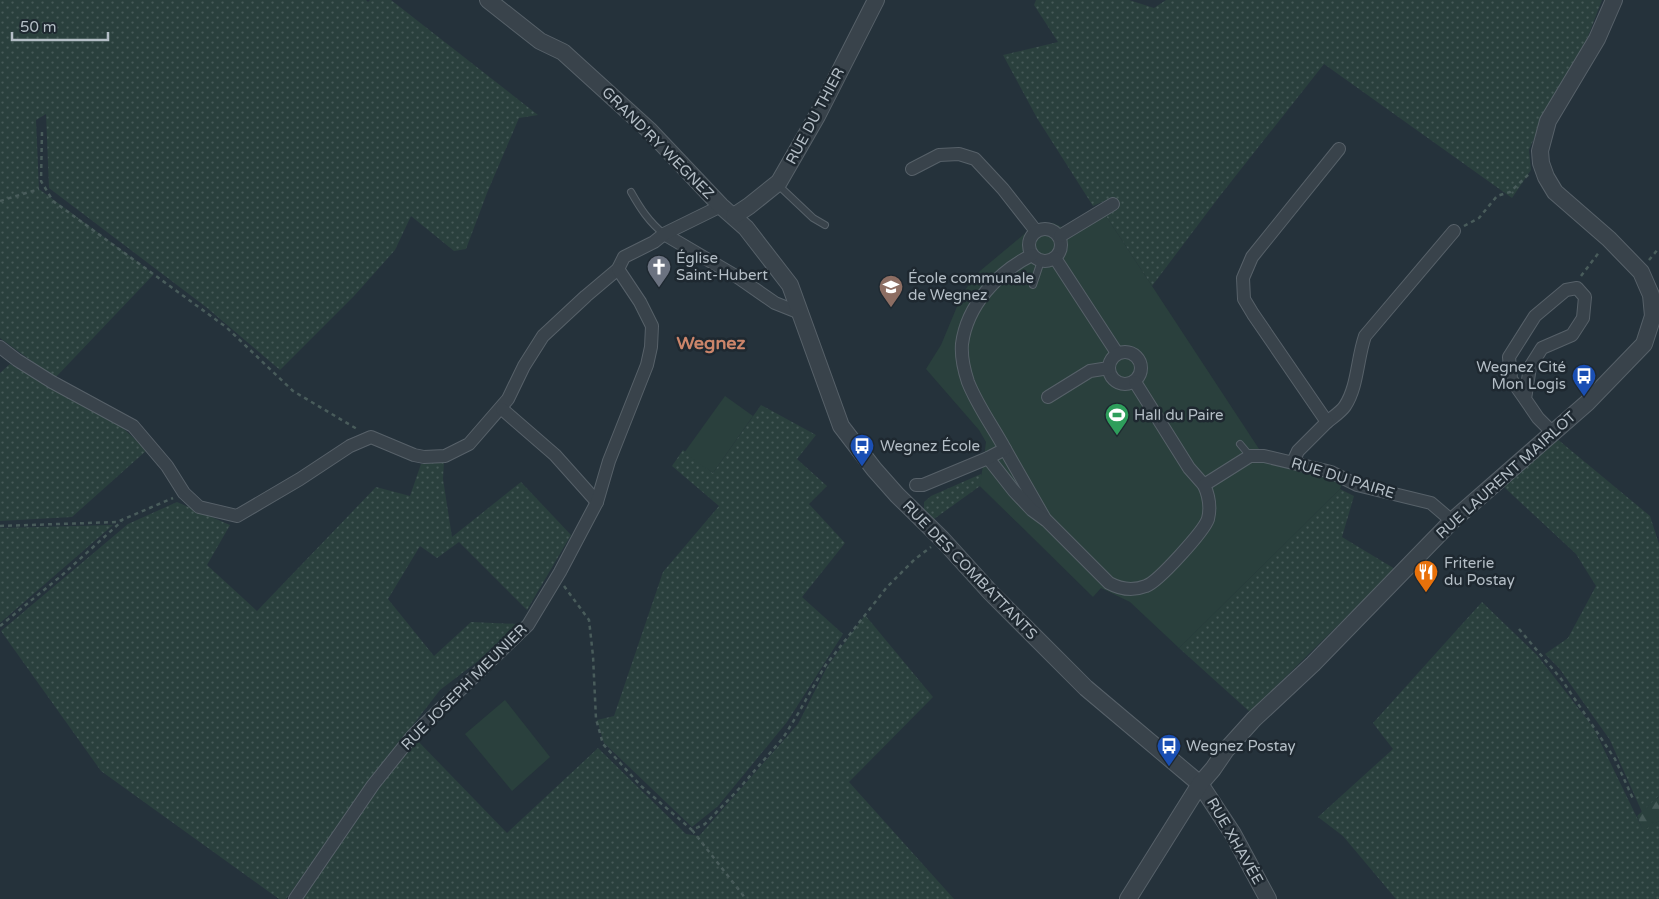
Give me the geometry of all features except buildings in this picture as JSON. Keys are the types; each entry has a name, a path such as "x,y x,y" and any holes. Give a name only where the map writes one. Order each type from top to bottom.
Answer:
{"street":[{"name":"GRAND'RY WEGNEZ","path":"488,0 540,41 564,52 650,131 721,206 746,228 790,285 800,313"},
{"name":"RUE DU THIER","path":"734,216 750,206 776,184 817,116 876,0"},
{"name":"RUE LAURENT MAIRLOT","path":"1128,899 1200,784 1254,718 1313,664 1452,521 1587,403 1644,344 1653,316 1650,295 1641,272 1609,240 1555,192 1546,177 1541,163 1540,151 1548,121 1597,40 1614,0"},
{"path":"1327,422 1244,300 1243,278 1252,257 1339,148"},
{"path":"912,169 940,155 959,154 975,159 1003,189 1036,231"},
{"path":"1060,236 1113,204"},
{"path":"0,347 52,382 133,426 157,453 184,493 199,507 237,516 300,479 350,446 371,438 424,457 446,456 469,444 502,409 524,366 543,336 618,269 624,256 721,206"},
{"path":"1037,258 1029,245 1036,231 1041,229 1051,229 1060,236 1061,250 1055,258"},
{"path":"1293,462 1298,451 1344,408 1352,394 1360,349 1365,336 1454,231"},
{"path":"664,234 739,278 775,303 800,313"},
{"path":"1047,521 1032,510 1014,491 995,454 968,381 963,364 962,345 971,318 986,290 1000,276 1018,262 1037,258 1055,258"},
{"path":"1055,258 1117,353"},
{"name":"RUE JOSEPH MEUNIER","path":"294,899 373,785 413,735 528,625 557,578 597,502 609,461 640,384 651,347 652,326 640,302 618,269"},
{"path":"1525,398 1530,367 1542,348 1572,335 1583,318 1586,298 1577,288 1566,290 1535,316 1509,357 1511,379 1538,418 1553,433"},
{"name":"RUE DES COMBATTANTS","path":"800,313 841,426 874,469 897,496 942,539 991,593 1086,688 1200,784"},
{"path":"1122,351 1133,353 1141,361 1141,372 1134,382 1125,384 1116,381 1110,373 1111,360 1117,353 1122,351"},
{"path":"1048,397 1090,372 1109,368"},
{"path":"995,454 1047,521 1109,583 1116,587 1132,590 1148,586 1155,581 1202,530 1208,520 1210,510 1209,497 1204,485 1188,468 1134,382"},
{"path":"502,409 555,455 597,502"},
{"path":"897,496 916,485 923,485 995,454"},
{"path":"1204,485 1250,456"},
{"name":"RUE DU PAIRE","path":"1250,456 1264,456 1293,462 1331,472 1357,485 1430,503 1452,521"},
{"name":"RUE XHAVÉE","path":"1200,784 1233,834 1268,899"}],"lane":[{"path":"776,184 813,218 825,225"},
{"path":"631,192 642,212 664,234"},
{"path":"1033,285 1037,258"},
{"path":"1240,444 1250,456"}],"path":[{"path":"42,132 42,181 52,201 226,327 293,391 371,438"},
{"path":"1454,231 1479,218 1497,196 1510,192 1541,163"},
{"path":"0,201 39,189"},
{"path":"1577,288 1579,280 1609,240"},
{"path":"0,526 118,522 184,493"},
{"path":"0,626 61,576 124,519"},
{"path":"692,830 705,824 783,738 825,666 887,587 915,559 942,539"},
{"path":"557,578 589,620 596,719 603,744 641,786 692,830 746,899"},
{"path":"1519,629 1562,680 1615,759 1634,800"}],"green space":[{"path":"0,0 366,0 368,2 370,0 391,0 538,115 519,118 487,193 466,249 454,251 411,216 395,250 354,296 280,370 206,307 49,188 46,114 36,120 39,189 154,274 55,378 0,338"},
{"path":"1036,0 1129,0 1154,8 1166,0 1602,0 1587,39 1549,104 1529,150 1531,170 1512,198 1324,64 1219,197 1152,286 1106,216 1115,210 1109,199 1093,206 1037,118 1003,55 1058,42 1034,5"},
{"name":"Hall du Paire","path":"1098,213 1106,216 1263,455 1344,479 1340,489 1179,648 1130,602 1101,588 1093,597 980,486 986,442 979,430 926,369 941,345 961,297 974,276 1035,225 1053,223 1062,227"},
{"path":"10,364 115,421 147,450 72,517 0,521 0,373"},
{"path":"725,396 753,416 713,473 684,453"},
{"path":"761,405 816,435 797,459 827,486 809,504 845,543 802,597 843,634 787,722 718,806 692,827 604,743 597,720 614,716 663,572 719,506 672,466 683,450 713,473"},
{"path":"1556,438 1650,516 1659,544 1659,796 1642,812 1610,740 1559,668 1545,654 1568,638 1596,586 1576,554 1504,487"},
{"path":"444,462 443,479 452,537 521,482 571,535 527,610 459,542 437,558 420,546 388,599 434,656 471,622 517,624 478,661 440,690 392,752 286,899 279,899 101,771 1,631 128,524 177,502 230,525 207,565 257,611 376,487 410,496 421,464"},
{"path":"981,474 1018,523 980,486 934,519 924,509 924,502 931,496"},
{"path":"1340,489 1354,496 1342,537 1395,569 1250,712 1179,648"},
{"path":"113,525 0,623 0,528"},
{"path":"1482,602 1537,655 1593,727 1643,830 1659,821 1659,899 1396,899 1343,836 1318,817 1393,749 1373,723"},
{"path":"865,615 933,697 849,782 954,899 298,899 366,800 415,738 507,833 598,748 686,834 699,836 798,724 827,667"},
{"path":"505,700 550,757 512,791 465,734"},
{"path":"1659,796 1659,821 1643,831 1637,816"}],"place":[{"name":"Église Saint-Hubert","path":"659,288"},
{"name":"École communale de Wegnez","path":"891,308"},
{"name":"Wegnez Cité Mon Logis","path":"1584,397"},
{"name":"Hall du Paire","path":"1117,436"},
{"name":"Wegnez École","path":"862,467"},
{"name":"Friterie du Postay","path":"1426,593"},
{"name":"Wegnez Postay","path":"1169,767"}],"district":[{"name":"Wegnez","path":"711,343"}]}
